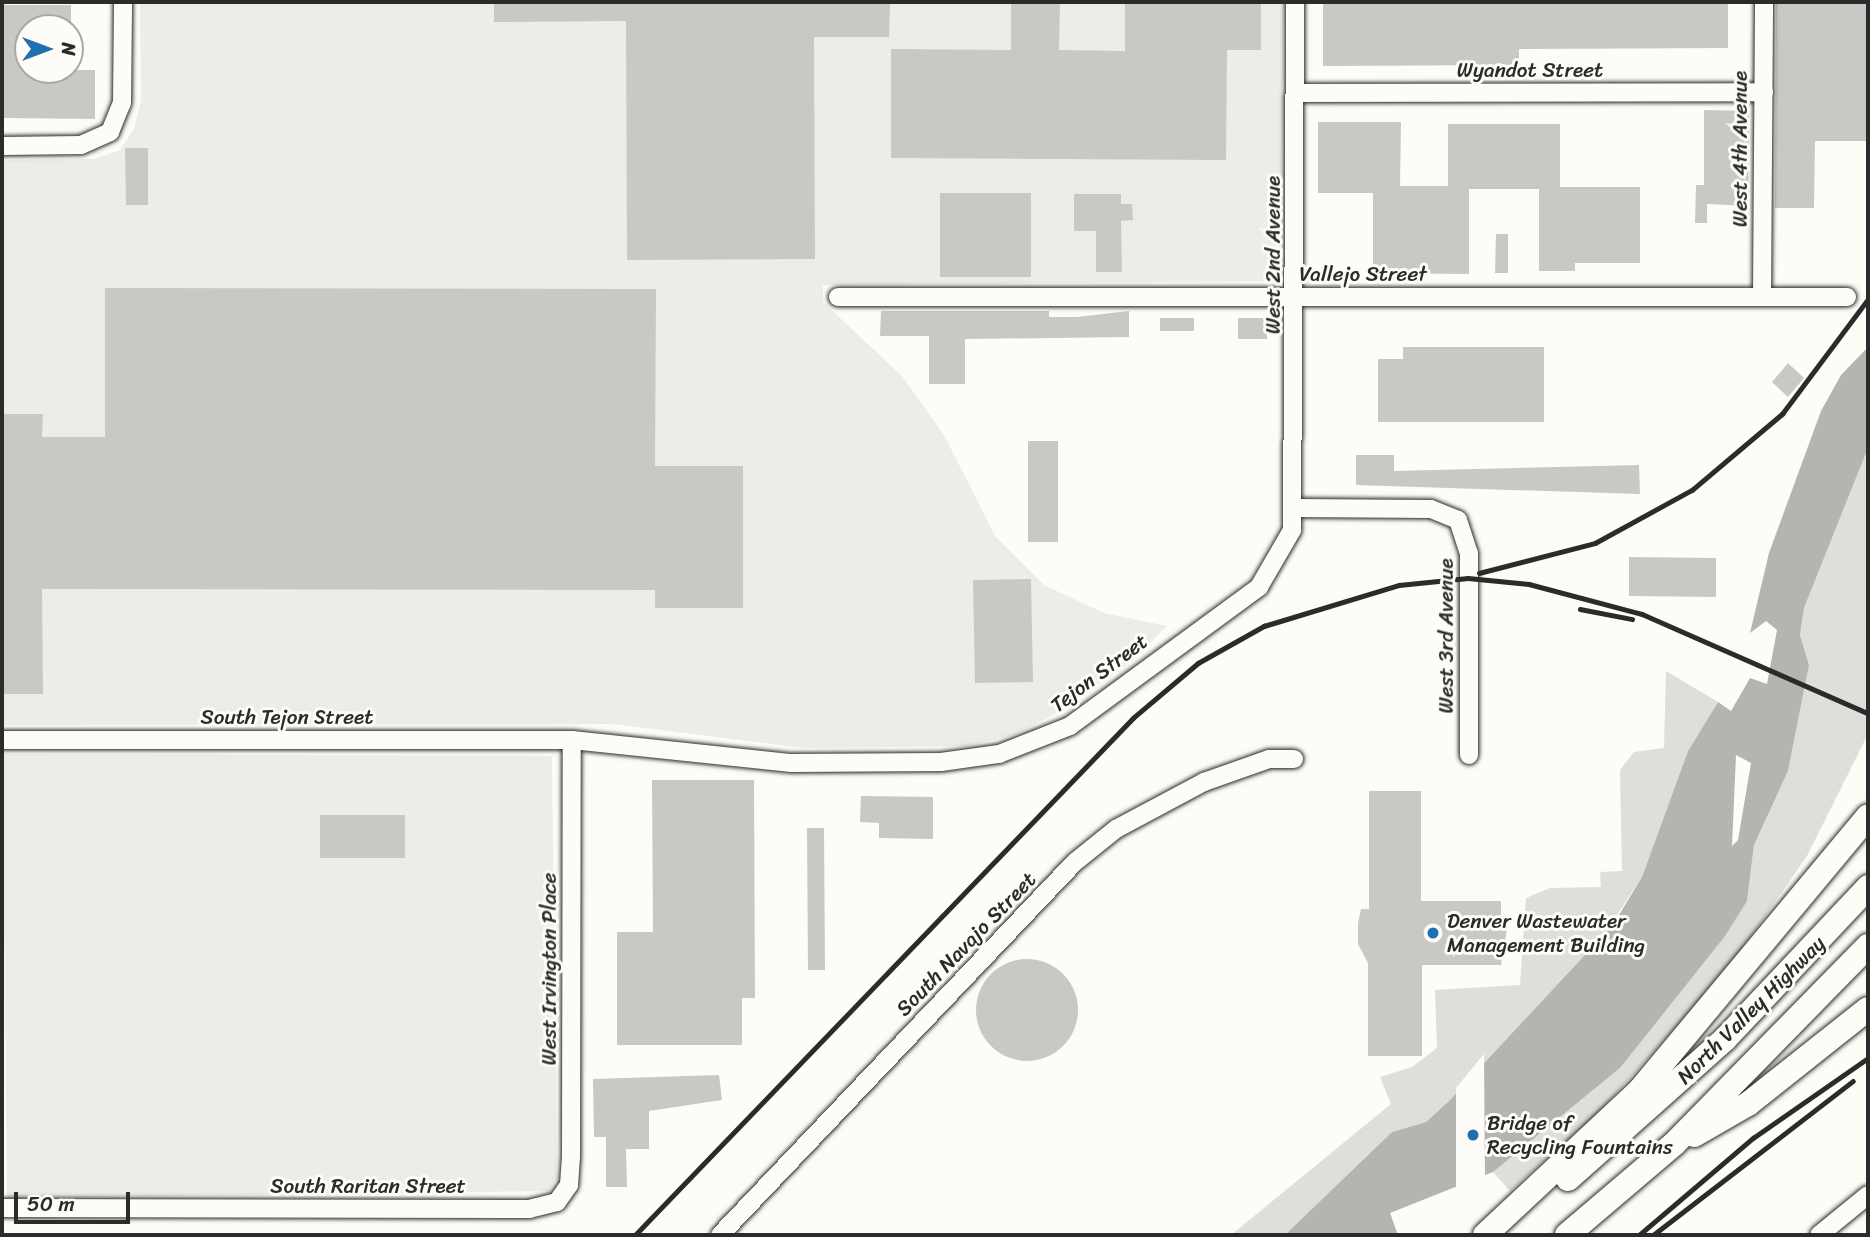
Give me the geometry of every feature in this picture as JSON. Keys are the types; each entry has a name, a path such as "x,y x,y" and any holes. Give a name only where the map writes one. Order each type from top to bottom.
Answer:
{"highway":[{"path":"1485,1235 1640,1090 1868,816"},
{"name":"North Valley Highway","path":"1499,1235 1679,1083 1868,887"},
{"name":"North Valley Highway","path":"1567,1235 1674,1144 1868,946"},
{"path":"1674,1144 1741,1110 1868,1009"}],"street":[{"path":"2,146 81,145 110,132 122,103 122,2"},
{"name":"West 2nd Avenue","path":"1295,2 1295,508"},
{"name":"West 4th Avenue","path":"1762,297 1764,2"},
{"name":"Wyandot Street","path":"1296,93 1764,92"},
{"name":"Vallejo Street","path":"838,297 1847,297"},
{"name":"West 3rd Avenue","path":"1295,508 1431,509 1458,520 1469,553 1469,755"},
{"name":"Tejon Street","path":"572,740 813,763 941,762 1018,748 1086,716 1182,638 1259,587 1286,548 1295,508"},
{"name":"South Tejon Street","path":"2,740 572,740"},
{"name":"West Irvington Place","path":"564,1196 571,1157 572,740"},
{"name":"South Navajo Street","path":"720,1235 1075,862 1116,829 1204,782 1269,759 1294,758"},
{"path":"1819,1235 1868,1195"},
{"name":"South Raritan Street","path":"2,1208 529,1209 564,1196"}],"shaded area":[{"path":"140,2 1284,2 1279,281 823,285 823,302 902,376 944,435 995,536 1044,585 1104,613 1167,626 1133,660 1059,712 1014,735 966,746 804,748 613,724 2,725 2,160 94,159 120,150 134,129 141,100"},
{"path":"1868,347 1868,448 1804,608 1800,635 1809,665 1788,771 1754,845 1747,901 1725,936 1620,1068 1493,1172 1390,1213 1398,1235 1285,1235 1392,1132 1426,1122 1449,1101 1613,925 1642,877 1688,751 1718,702 1731,711 1750,678 1767,684 1777,630 1766,621 1750,633 1769,553 1821,411 1841,375","holes":["1736,755 1751,763 1738,840 1732,846"]},
{"path":"1868,448 1868,734 1807,856 1727,971 1598,1113 1510,1191 1493,1172 1620,1068 1747,901 1754,845 1788,771 1809,665 1800,635 1804,608"},
{"path":"1666,671 1718,702 1688,751 1642,877 1590,956 1449,1101 1426,1122 1392,1132 1288,1233 1231,1235 1391,1104 1380,1077 1412,1067 1437,1048 1435,990 1520,985 1526,898 1550,888 1601,887 1600,872 1622,871 1620,770 1634,752 1664,748"},
{"path":"2,754 552,756 557,1177 549,1191 7,1198"}],"pier":[{"path":"1484,1054 1485,1180 1456,1193 1456,1088"}],"building":[{"path":"494,2 890,2 889,37 814,37 815,259 627,260 626,21 494,22"},
{"path":"1011,2 1060,2 1059,50 1125,51 1125,2 1261,2 1261,50 1227,50 1226,160 891,158 891,49 1011,50"},
{"path":"1323,2 1728,2 1728,48 1519,49 1519,65 1323,66"},
{"path":"1776,2 1868,2 1868,141 1815,141 1814,208 1775,208"},
{"path":"2,5 71,5 71,14 14,14 14,84 84,84 84,70 95,70 95,119 2,118"},
{"path":"1704,110 1749,111 1748,206 1707,204 1707,223 1695,223 1696,185 1704,185"},
{"path":"1318,122 1401,122 1400,186 1448,186 1448,124 1560,124 1560,187 1640,187 1640,263 1575,263 1575,271 1539,271 1539,189 1469,189 1469,274 1373,273 1373,193 1318,193"},
{"path":"125,148 148,148 148,205 126,205"},
{"path":"940,193 1031,193 1031,277 940,277"},
{"path":"1074,194 1121,194 1121,204 1132,204 1133,220 1121,221 1122,272 1096,272 1096,231 1074,231"},
{"path":"1496,234 1508,234 1508,273 1495,273"},
{"path":"105,288 656,289 655,466 743,466 743,608 655,608 655,590 42,589 43,694 2,694 2,414 43,414 42,437 105,437"},
{"path":"881,311 1049,311 1049,317 1077,317 1129,311 1129,337 965,339 965,384 929,384 929,336 880,336"},
{"path":"1160,318 1194,318 1194,331 1160,331"},
{"path":"1238,318 1267,318 1267,339 1238,339"},
{"path":"1403,347 1544,347 1544,422 1378,422 1378,359 1403,359"},
{"path":"1788,363 1804,378 1788,397 1772,382"},
{"path":"1028,441 1058,441 1058,542 1028,542"},
{"path":"1356,455 1394,455 1394,471 1639,465 1640,494 1356,485"},
{"path":"1629,557 1716,558 1716,597 1629,596"},
{"path":"1031,579 1033,682 975,683 973,580"},
{"path":"652,780 754,780 755,998 742,998 742,1045 617,1045 617,932 653,932"},
{"name":"Denver Wastewater Management Building","path":"1369,791 1421,791 1421,901 1501,901 1501,923 1508,923 1501,965 1422,965 1422,1056 1368,1056 1368,963 1358,944 1358,923 1361,909 1369,909"},
{"path":"861,796 933,797 933,839 879,838 879,823 860,822"},
{"path":"320,815 405,815 405,858 320,858"},
{"path":"807,828 824,828 825,970 808,970"},
{"path":"1027,959 1046,963 1063,974 1074,991 1078,1010 1074,1029 1063,1046 1046,1057 1027,1061 1008,1057 991,1046 980,1029 976,1010 980,991 991,974 1008,963"},
{"path":"719,1075 722,1100 649,1111 649,1149 626,1149 627,1187 606,1187 606,1137 594,1137 593,1079"}],"railway":[{"path":"1479,573 1595,543 1692,490 1782,414 1868,299"},
{"path":"635,1235 1133,718 1198,663 1264,626 1399,585 1468,578 1529,584 1642,614 1868,713"},
{"path":"1580,609 1632,619"},
{"path":"1639,1235 1753,1138 1868,1058"},
{"path":"1653,1235 1853,1081"}],"place":[{"name":"Denver Wastewater Management Building","path":"1433,933"},
{"name":"Bridge of Recycling Fountains","path":"1473,1135"}]}
